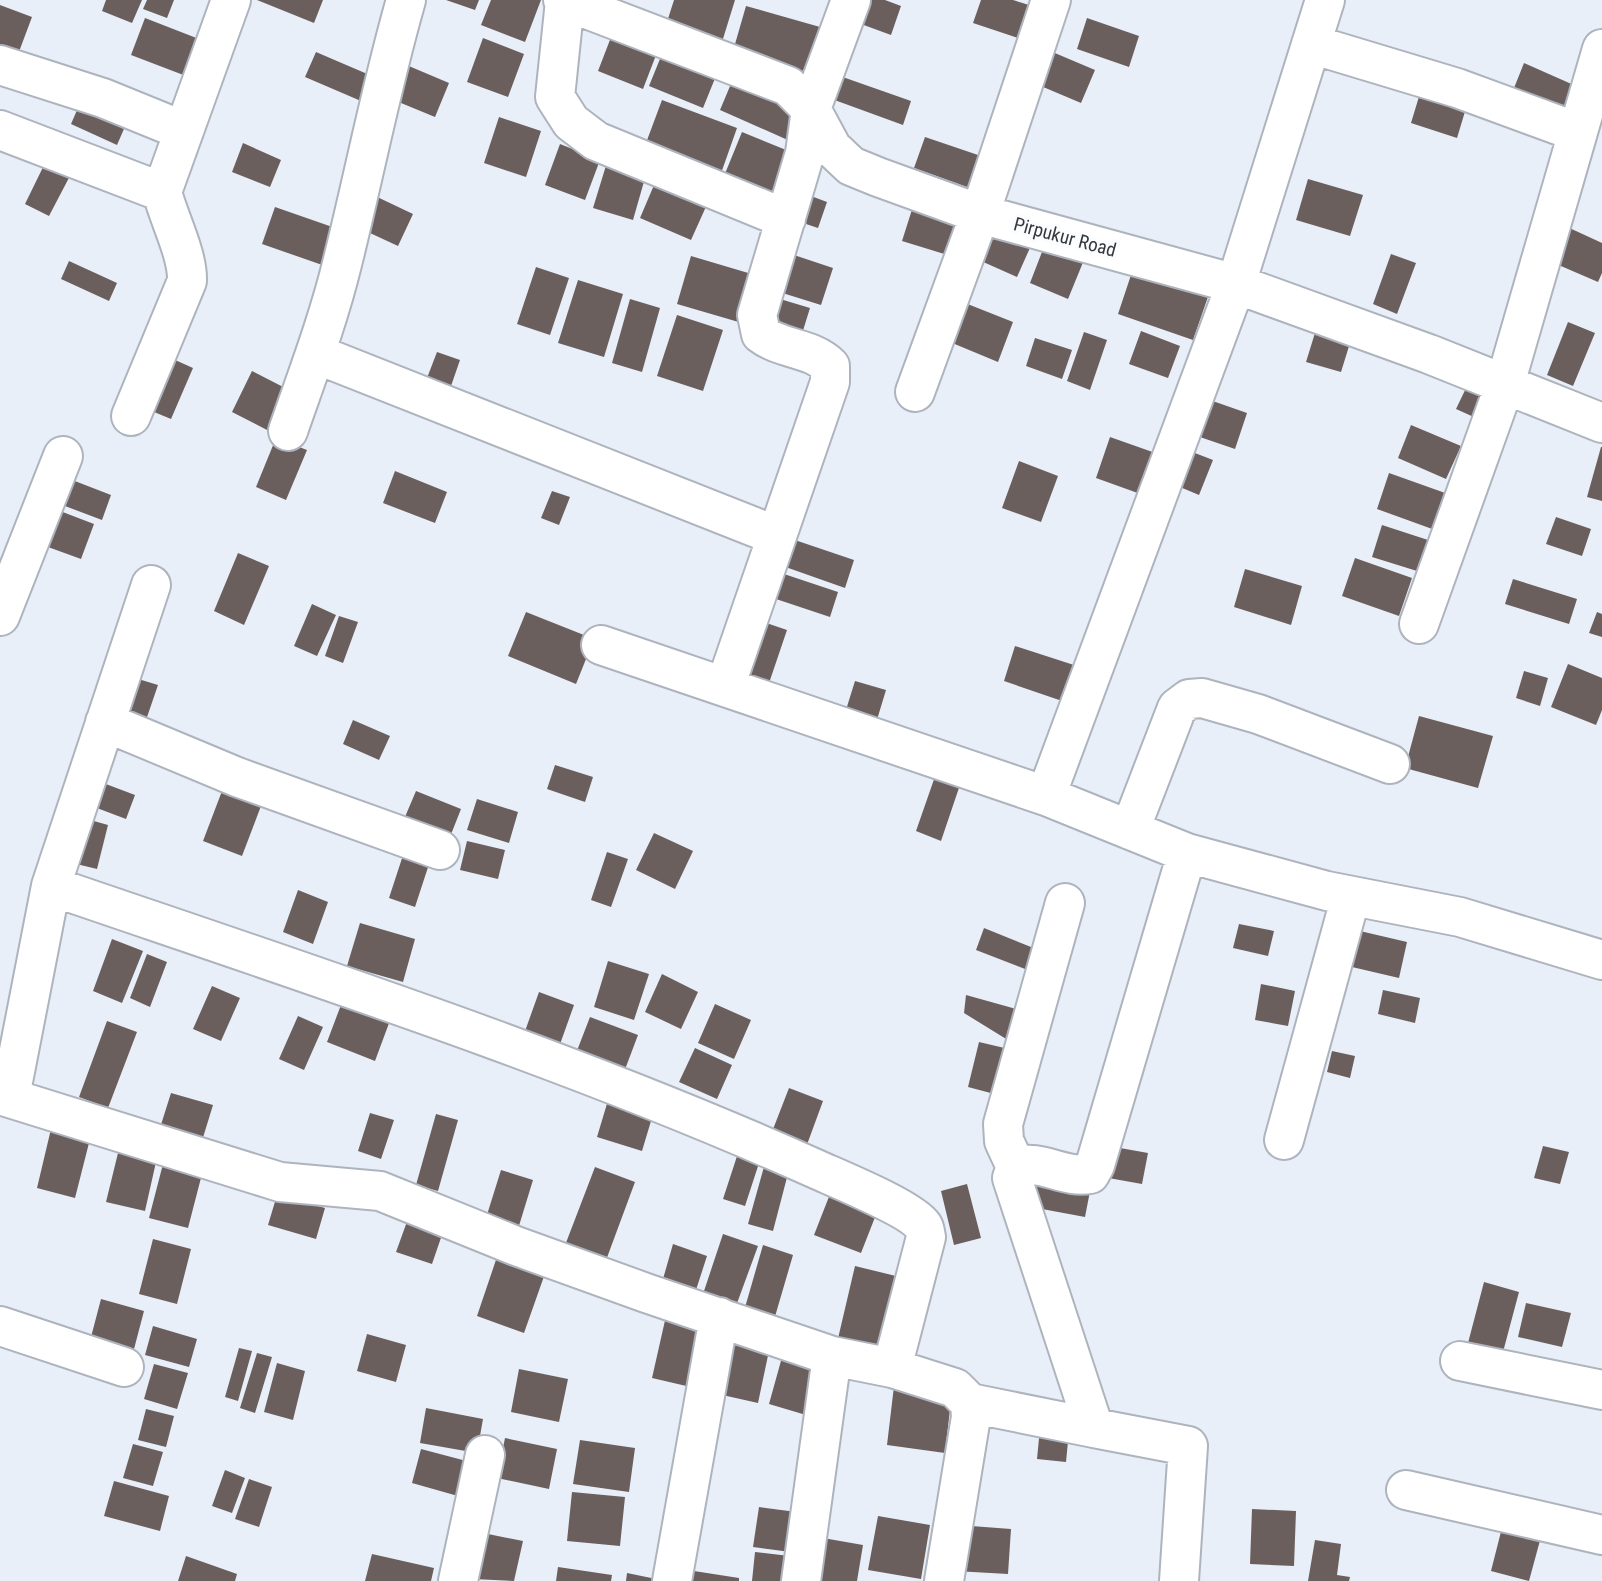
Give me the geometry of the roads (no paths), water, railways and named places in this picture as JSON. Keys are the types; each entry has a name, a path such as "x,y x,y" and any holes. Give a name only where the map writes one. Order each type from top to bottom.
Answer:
{"street":[{"path":"131,416 187,281 188,264 170,224 162,192 231,0"},
{"path":"288,431 316,354 342,266 382,83 406,0"},
{"path":"564,0 555,97 571,122 596,141 786,219"},
{"name":"Pirpukur Road","path":"564,0 788,86 811,109 832,148 851,166 980,214 1236,284 1602,423"},
{"path":"725,687 830,382 830,366 820,355 775,344 761,334 757,315 805,153 811,109 851,0"},
{"path":"915,392 980,214 1051,0"},
{"path":"1046,796 1236,284 1325,0"},
{"path":"1311,44 1457,88 1577,132"},
{"path":"1419,624 1505,384 1602,49"},
{"path":"0,65 103,98 184,131"},
{"path":"0,130 162,192"},
{"path":"316,354 777,536"},
{"path":"0,616 63,456"},
{"path":"151,586 51,886 5,1096 280,1182 322,1188 380,1191 516,1246 832,1356 892,1368 955,1388 970,1403 1188,1446 1179,1581"},
{"path":"601,645 1046,796 1187,853 1352,896 1460,918 1602,960"},
{"path":"1130,830 1177,708 1189,699 1202,698 1258,714 1390,764"},
{"path":"105,722 237,777 440,850"},
{"path":"1016,1167 1026,1164 1078,1177 1090,1174 1095,1166 1187,853"},
{"path":"51,886 455,1026 704,1119 869,1193 908,1215 923,1226 926,1237 892,1368"},
{"path":"1284,1140 1352,896"},
{"path":"1065,903 1003,1124 1004,1141 1016,1167 1012,1178 1094,1428"},
{"path":"672,1581 719,1317"},
{"path":"0,1326 124,1367"},
{"path":"802,1581 832,1356"},
{"path":"1460,1361 1602,1390"},
{"path":"944,1581 970,1432 970,1403"},
{"path":"458,1581 485,1455"},
{"path":"1406,1490 1602,1535"}]}
